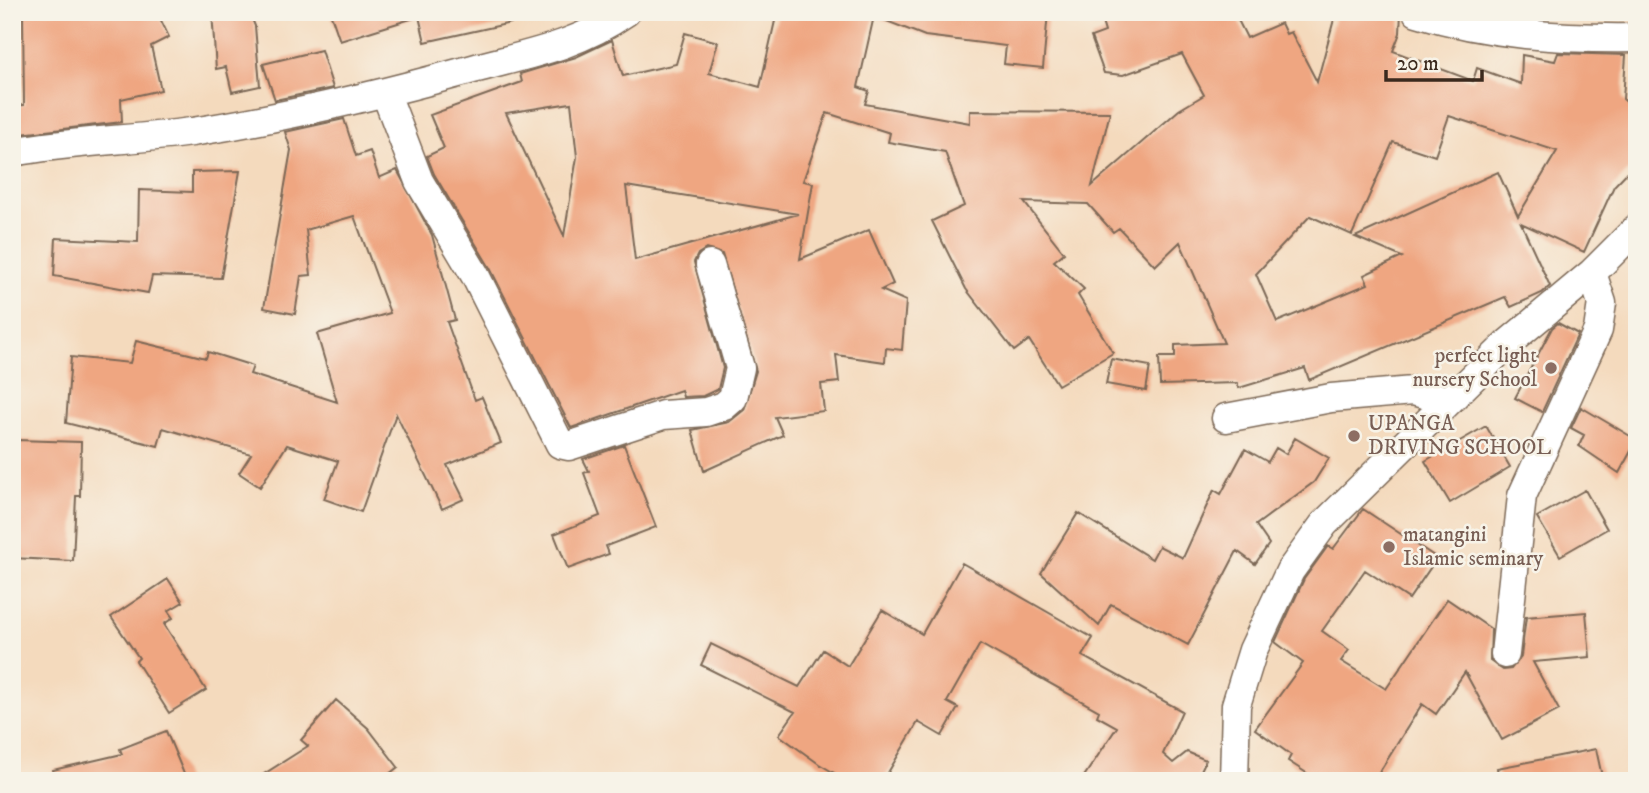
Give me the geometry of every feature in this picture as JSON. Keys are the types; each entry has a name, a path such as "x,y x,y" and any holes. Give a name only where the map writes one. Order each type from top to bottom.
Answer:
{"street":[{"path":"12,152 79,142 158,136 288,117 386,94 566,44 596,32 626,12"},
{"path":"1417,12 1505,33 1561,39 1637,38"},
{"path":"386,94 419,181 475,275 560,444 569,446 663,415 706,412 724,406 733,398 740,368 710,265"},
{"path":"1234,781 1236,705 1253,650 1290,571 1324,524 1507,344 1592,273 1637,228"},
{"path":"1505,654 1522,496 1598,330 1602,303 1592,273"},
{"path":"1226,418 1331,398 1413,391 1449,401"}],"building":[{"path":"23,12 157,12 169,37 151,46 161,90 121,99 122,122 12,135 12,106 24,105"},
{"path":"212,12 249,12 255,26 260,86 232,92 226,67 216,69"},
{"path":"330,12 413,12 414,18 340,41"},
{"path":"418,12 510,12 511,23 425,42"},
{"path":"777,12 1048,12 1043,68 1004,64 1006,46 925,36 874,16 858,87 869,91 865,104 970,123 970,111 1110,112 1092,186 1179,110 1204,95 1182,54 1123,75 1104,73 1091,37 1105,32 1099,12 1234,12 1247,38 1281,23 1286,34 1291,32 1317,82 1336,12 1401,12 1400,33 1393,51 1473,81 1477,68 1521,84 1522,55 1555,61 1558,53 1626,55 1623,99 1637,111 1637,162 1614,186 1584,252 1521,223 1550,286 1542,293 1511,307 1505,297 1309,380 1305,368 1239,388 1237,383 1160,385 1159,357 1175,357 1175,345 1224,343 1180,242 1155,266 1119,228 1113,232 1088,204 1024,202 1064,253 1054,261 1084,289 1078,295 1113,353 1058,385 1029,340 1014,351 966,289 932,221 964,206 945,152 888,142 890,133 827,113 803,181 813,183 800,259 869,230 893,284 881,290 906,301 902,350 886,348 885,362 836,355 839,382 821,384 824,411 775,417 783,435 704,471 692,430 729,422 744,410 756,371 722,254 706,249 698,254 694,262 723,368 718,389 703,396 683,397 681,390 571,428 490,268 434,174 427,156 444,148 430,115 522,82 520,74 576,57 612,40 623,76 676,64 685,33 718,42 709,73 760,87","holes":["571,103 577,157 564,236 506,113","1449,116 1557,151 1518,216 1498,172 1355,237 1402,257 1364,275 1368,284 1277,322 1256,274 1310,216 1352,235 1393,142 1435,156","626,186 798,214 635,260"]},
{"path":"321,50 333,88 275,100 263,64"},
{"path":"344,119 356,156 370,151 379,178 397,170 432,235 455,320 447,322 475,400 482,397 501,443 447,465 464,499 442,509 396,414 361,512 324,499 338,461 287,445 260,487 239,473 251,454 163,428 158,446 66,423 71,357 130,363 136,341 206,358 208,352 253,366 250,374 337,402 317,334 390,313 354,216 306,230 311,275 301,276 295,314 264,308 291,150 285,132"},
{"path":"240,171 221,278 152,276 148,293 54,276 56,238 138,242 139,190 192,192 192,172"},
{"name":"perfect light nursery School","path":"1558,323 1578,334 1542,412 1515,398 1552,328"},
{"path":"1111,359 1150,366 1146,391 1106,384"},
{"path":"1581,407 1637,440 1619,473 1579,446 1584,435 1571,428"},
{"path":"1486,426 1510,467 1450,503 1425,461"},
{"path":"1295,438 1329,458 1314,482 1256,525 1269,544 1255,564 1237,551 1188,645 1111,604 1099,626 1041,573 1078,513 1152,559 1159,546 1183,558 1214,490 1221,494 1245,449 1268,462 1276,448 1286,454"},
{"path":"16,440 81,442 80,496 76,496 73,561 12,558"},
{"path":"624,445 656,527 606,546 609,554 568,569 554,534 600,516 584,473 589,471 583,459"},
{"path":"1585,490 1607,529 1560,556 1537,517"},
{"path":"1363,509 1437,558 1409,599 1365,570 1322,631 1349,650 1341,661 1386,689 1447,599 1491,629 1490,661 1503,670 1511,669 1521,656 1526,617 1586,612 1590,657 1533,662 1559,710 1502,740 1465,672 1436,714 1422,704 1374,781 1319,781 1288,761 1291,755 1255,729 1303,663 1275,642 1304,579 1328,546 1333,549"},
{"path":"962,563 1093,638 1082,656 1182,711 1163,754 1173,763 1187,752 1206,760 1196,781 1081,781 1117,727 1097,716 1099,711 980,644 947,702 958,708 942,736 918,722 883,781 848,781 819,764 779,735 795,712 701,665 711,644 799,687 823,650 848,666 882,610 922,634"},
{"path":"168,579 183,602 168,611 173,618 164,624 206,690 169,713 136,661 139,658 111,617"},
{"path":"336,700 368,728 398,767 380,781 253,781 308,746 301,740"},
{"path":"166,731 187,781 54,781 53,770 122,754 120,749"},
{"path":"1596,749 1603,781 1499,781 1497,768"}],"place":[{"name":"perfect light nursery School","path":"1551,368"},
{"name":"UPANGA DRIVING SCHOOL","path":"1354,436"},
{"name":"matangini Islamic seminary","path":"1389,547"}]}
